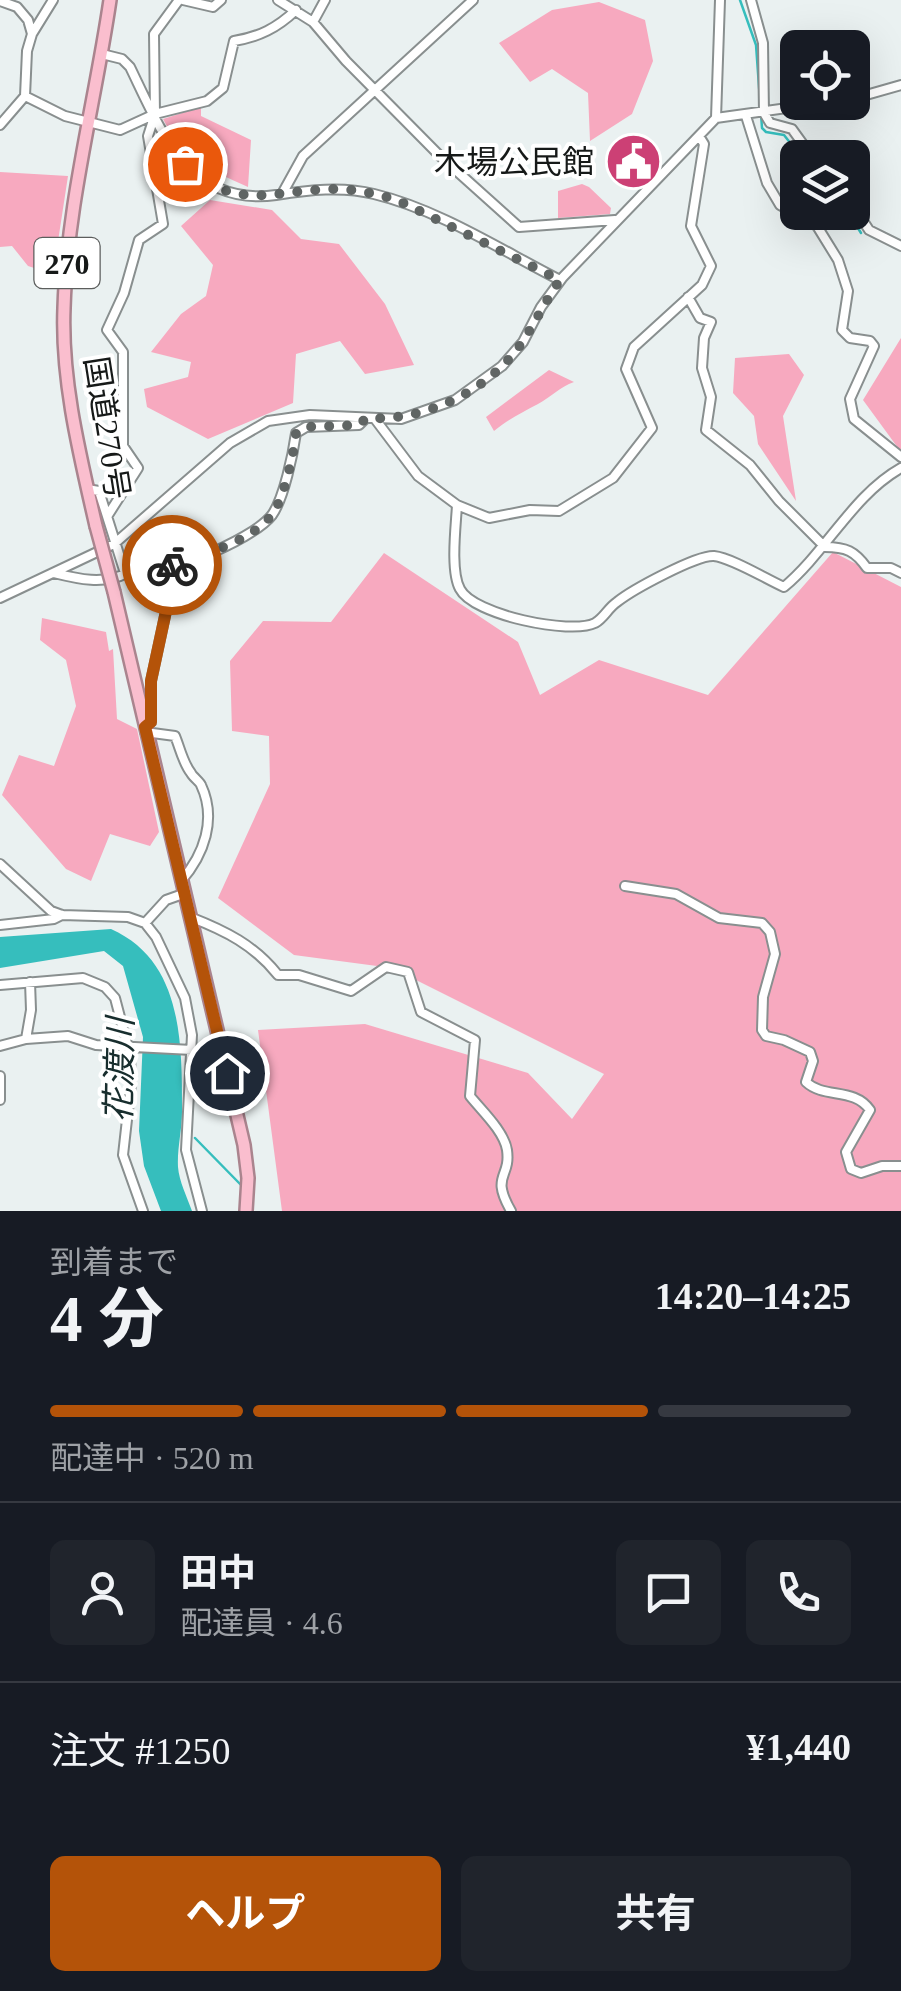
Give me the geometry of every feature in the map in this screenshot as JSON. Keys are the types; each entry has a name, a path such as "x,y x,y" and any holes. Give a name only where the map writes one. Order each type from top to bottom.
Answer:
{"highway":[{"name":"国道270号","path":"110,0 68,232 64,312 67,374 87,489 244,1145 246,1211"}],"street":[{"path":"0,124 25,96 27,51 32,34 53,0"},
{"path":"108,515 138,468 122,446 124,352 108,330 140,240 163,224 148,136 155,114 154,34 181,0 213,7 221,0"},
{"path":"278,0 313,22 440,156 518,227 615,220"},
{"path":"313,22 325,0"},
{"path":"282,194 303,156 473,0"},
{"path":"0,598 114,544 230,443 268,420 310,415 402,419 455,400 482,382 523,342 560,280 716,118 720,0"},
{"path":"751,0 762,43 764,113 770,123 792,129 800,140"},
{"path":"0,1 16,7 28,20 32,34"},
{"path":"25,96 64,116 120,130 155,114 207,101 223,88 234,41 258,37 283,23 296,10"},
{"path":"102,54 130,67 185,164 210,186 238,196 340,189 397,200 560,280"},
{"path":"870,94 901,85"},
{"path":"716,118 780,110"},
{"path":"746,116 767,183 780,205 817,226 838,260 848,291 842,330 850,338 870,341 874,346 850,399 854,418 901,457"},
{"path":"370,418 418,476 457,505 489,518 530,510 559,512 613,478 652,428 626,369 634,347 702,285 711,266 691,226 704,144 699,136"},
{"path":"869,230 901,246"},
{"path":"688,296 700,318 711,322 704,338 702,368 711,397 706,430 750,465 825,547 856,552 866,568 891,568 901,573"},
{"path":"54,573 81,580 149,573 240,539 271,516 294,452 296,433 306,427 359,425 370,418"},
{"path":"457,505 455,556 459,588 477,605 578,629 599,621 616,602 697,560 714,556 784,587 825,547 882,478 901,468"},
{"path":"87,489 99,491 126,573"},
{"path":"146,923 182,888 205,842 208,824 201,784 188,770 175,736 145,729 151,722 151,681 168,602 168,584 149,573"},
{"path":"0,864 42,905 62,915 120,916 146,923 156,936 184,998 188,1050 186,1150 202,1211"},
{"path":"625,886 676,894 719,918 762,923 770,932 775,954 762,997 762,1030 766,1036 810,1052 813,1061 806,1082 814,1089 863,1100 870,1110 846,1152 852,1169 861,1173 882,1166 901,1166"},
{"path":"0,925 62,915"},
{"path":"190,916 232,933 268,960 278,976 299,975 351,990 386,967 408,972 421,1012 475,1040 470,1096 507,1150 500,1189 511,1211"},
{"path":"0,985 83,978 105,987 120,1008 132,1046 124,1155 140,1210"},
{"path":"26,1039 30,982"},
{"path":"0,1046 26,1039 68,1036 96,1045 188,1050"},
{"path":"0,1076 0,1100"}],"shaded area":[{"path":"599,2 645,20 653,61 632,114 590,141 588,93 552,69 530,82 499,43 552,10"},
{"path":"201,107 201,116 251,140 248,187 188,153 163,119"},
{"path":"0,172 68,176 53,274 28,266 12,246 0,247"},
{"path":"582,184 611,208 610,214 558,218 558,191"},
{"path":"210,200 272,210 301,239 339,244 385,304 414,365 365,374 340,341 296,354 293,403 208,439 147,407 144,389 188,377 191,362 151,352 181,314 206,296 213,265 181,226"},
{"path":"901,338 901,452 863,400"},
{"path":"789,354 804,375 783,416 796,501 758,444 754,416 733,393 735,358"},
{"path":"549,370 574,382 494,431 486,417"},
{"path":"833,552 901,587 901,1211 282,1211 258,1030 365,1024 528,1073 572,1119 604,1074 392,968 294,955 218,898 270,784 269,736 232,731 230,661 263,621 331,622 384,553 518,642 540,695 599,660 708,695"},
{"path":"42,618 106,632 109,651 113,649 117,719 137,729 159,832 150,846 110,834 91,881 66,869 2,795 19,755 54,766 76,706 66,660 40,640"}],"water":[{"path":"111,929 135,943 152,961 173,1007 179,1032 182,1086 178,1167 192,1211 161,1211 144,1166 139,1131 143,1037 123,966 104,951 0,968 0,937"}],"waterway":[{"path":"740,0 756,45 762,128 788,140"},
{"path":"195,1138 242,1186"}],"way so far":[{"path":"172,565 240,539 271,516 294,452 296,433 306,427 359,425 366,418 402,419 455,400 482,382 523,342 560,280 397,200 370,192 334,189 238,196 210,186 185,164"}],"place":[{"name":"木場公民館","path":"633,162"}],"route":[{"path":"172,565 149,573 168,584 168,602 151,681 151,722 145,727 227,1073"}],"water label":[{"name":"花渡川","path":"120,1070"}]}
